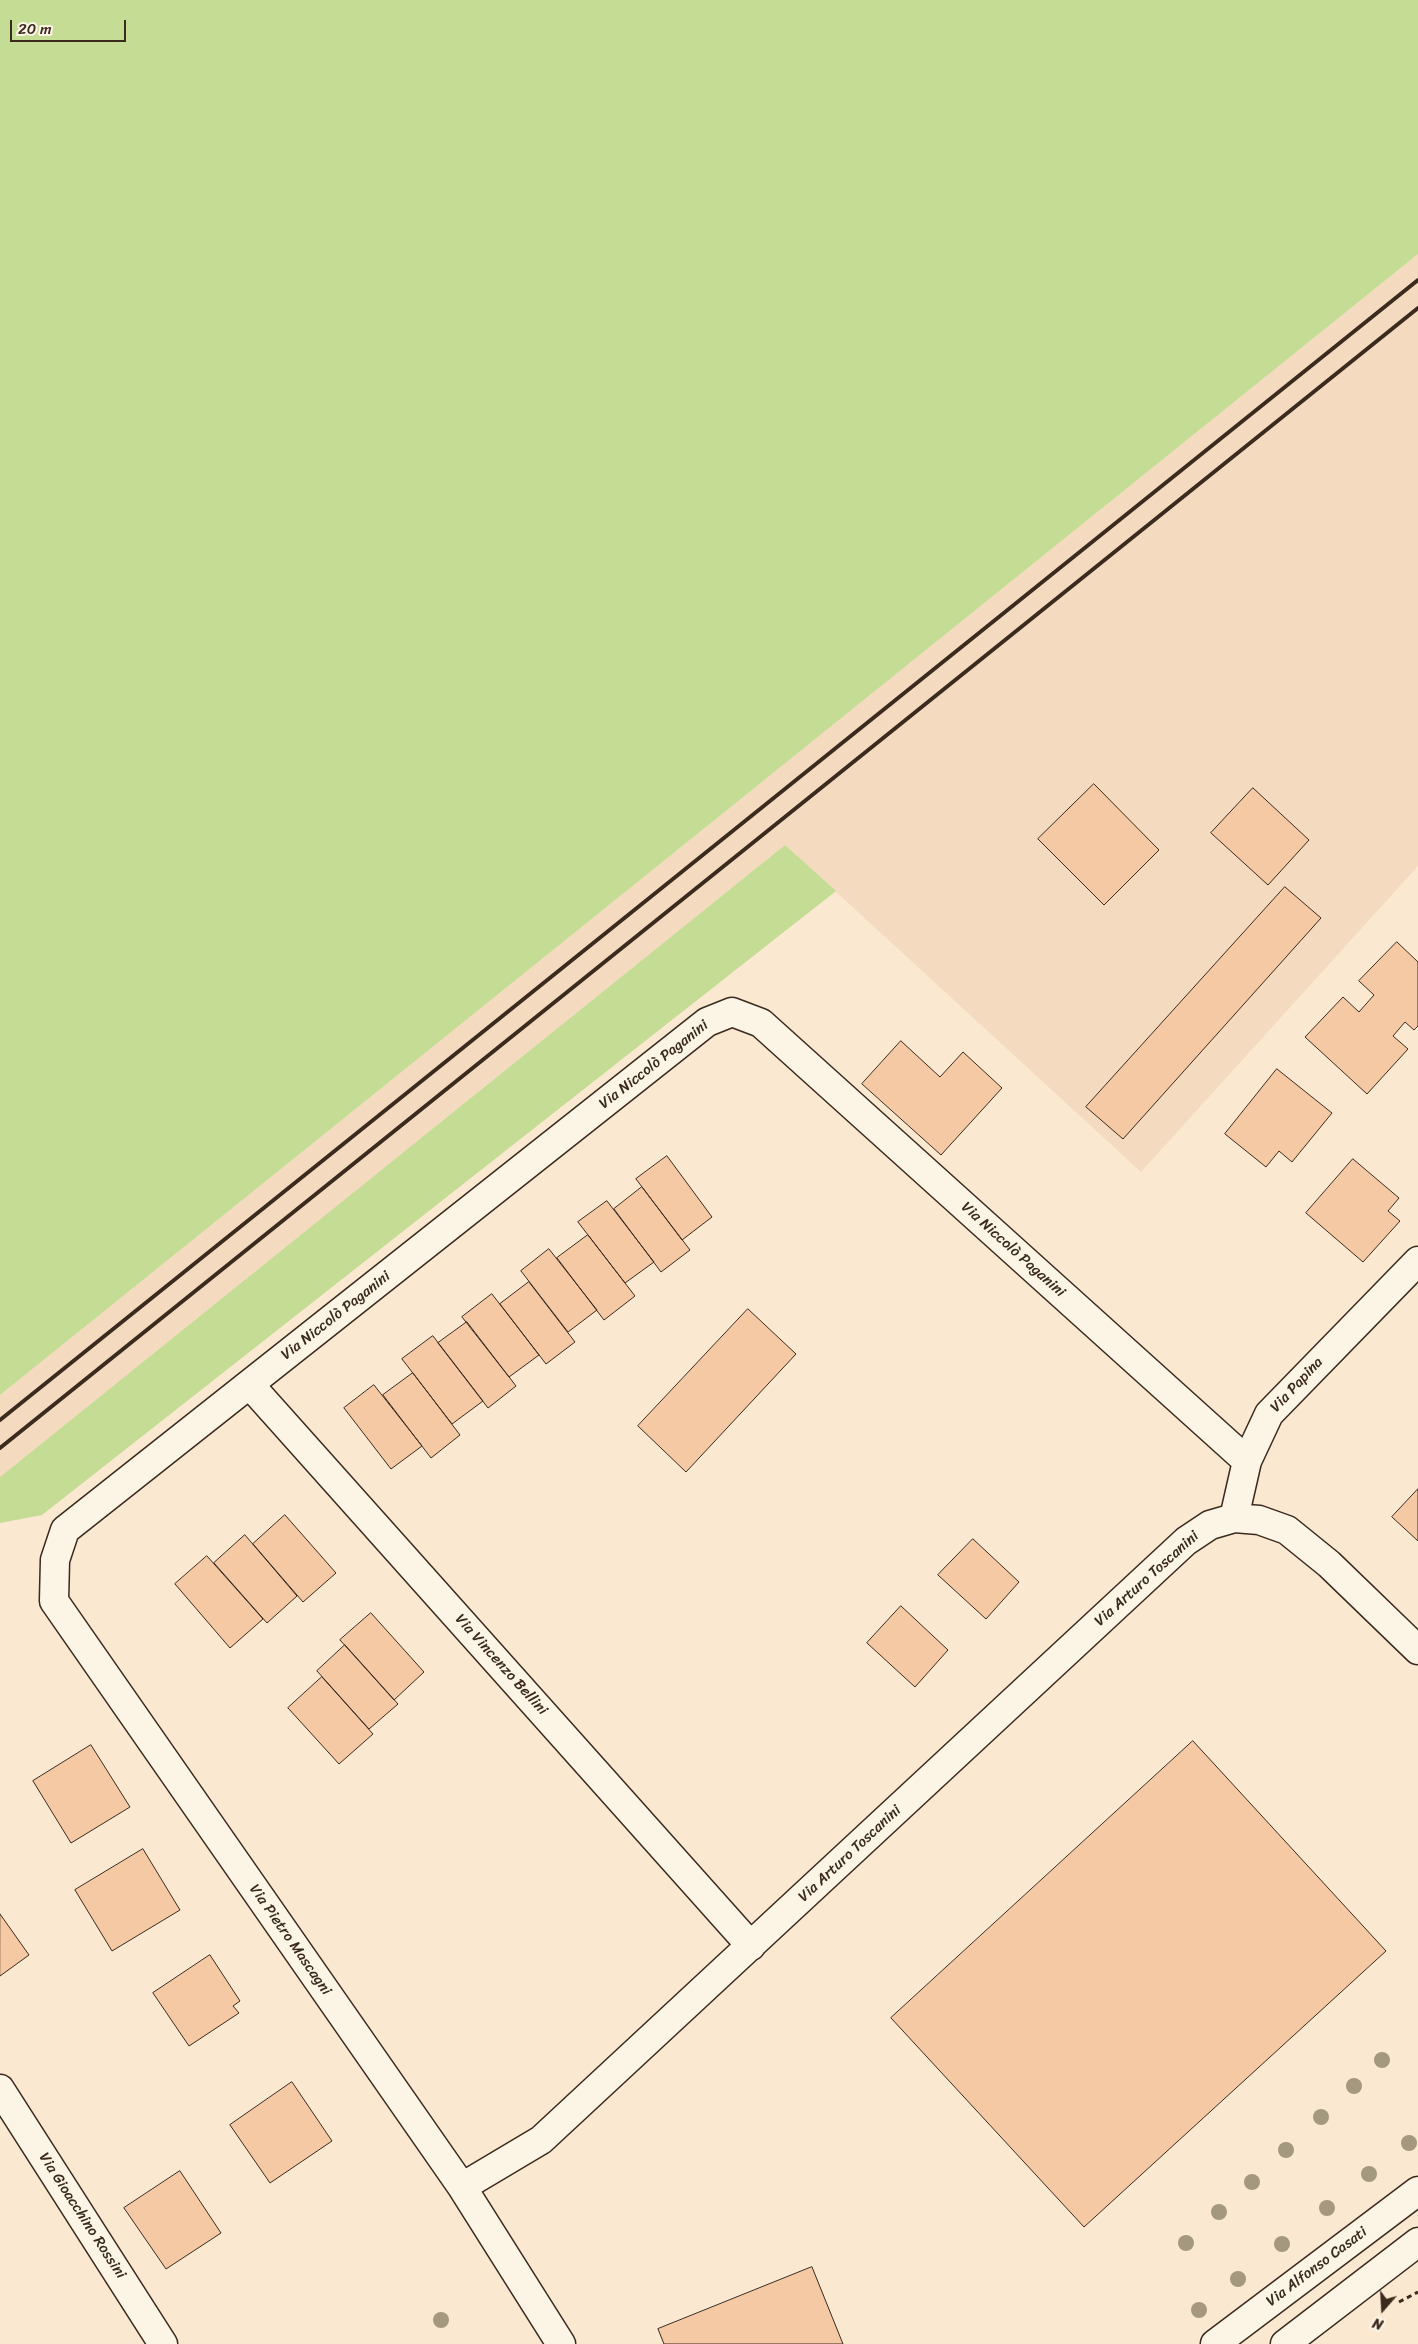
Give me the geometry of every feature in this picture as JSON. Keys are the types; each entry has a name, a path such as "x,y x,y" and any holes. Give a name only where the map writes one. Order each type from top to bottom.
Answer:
{"street":[{"name":"Via Niccolò Paganini","path":"65,1530 707,1022 732,1012 761,1023 1247,1460"},
{"name":"Via Papina","path":"1234,1518 1247,1460 1269,1414 1418,1261"},
{"name":"Via Vincenzo Bellini","path":"250,1385 751,1946"},
{"name":"Via Arturo Toscanini","path":"462,2188 541,2140 1186,1541 1210,1525 1234,1518"},
{"path":"1234,1518 1259,1520 1288,1530 1329,1564 1418,1650"},
{"name":"Via Pietro Mascagni","path":"65,1530 56,1560 54,1601 462,2188 562,2344"},
{"name":"Via Gioacchino Rossini","path":"0,2089 163,2344"},
{"name":"Via Alfonso Casati","path":"1215,2344 1418,2191"},
{"path":"1285,2344 1418,2242"}],"shaded area":[{"path":"1418,254 1418,866 1141,1172 785,845 0,1477 0,1395"}],"green space":[{"path":"0,0 1418,0 1418,254 0,1395"},
{"path":"785,845 836,891 42,1515 0,1523 0,1477"}],"building":[{"path":"1094,784 1159,850 1104,905 1038,839"},
{"path":"1253,788 1309,840 1268,885 1211,833"},
{"path":"1285,887 1321,918 1123,1139 1086,1107"},
{"path":"1397,942 1418,962 1418,1026 1414,1030 1405,1022 1393,1036 1408,1049 1367,1094 1305,1037 1343,997 1359,1012 1374,995 1359,981"},
{"path":"901,1041 940,1077 963,1052 1002,1088 941,1155 862,1084"},
{"path":"1277,1069 1332,1113 1292,1162 1279,1151 1266,1167 1225,1134"},
{"path":"667,1156 712,1217 682,1240 636,1179"},
{"path":"1353,1159 1399,1198 1388,1211 1400,1221 1363,1262 1306,1213"},
{"path":"642,1187 690,1250 661,1272 614,1209"},
{"path":"607,1201 654,1262 625,1283 578,1222"},
{"path":"588,1235 635,1296 604,1320 557,1258"},
{"path":"549,1249 597,1310 568,1332 521,1271"},
{"path":"529,1282 575,1342 546,1364 500,1304"},
{"path":"492,1294 539,1355 509,1377 462,1317"},
{"path":"748,1309 796,1354 686,1472 638,1426"},
{"path":"467,1322 516,1386 488,1408 438,1343"},
{"path":"433,1336 483,1401 452,1424 402,1359"},
{"path":"413,1373 460,1435 431,1458 383,1395"},
{"path":"374,1385 422,1446 391,1469 344,1408"},
{"path":"1418,1489 1418,1541 1392,1517"},
{"path":"285,1515 336,1573 303,1602 253,1544"},
{"path":"245,1535 297,1596 267,1623 214,1563"},
{"path":"973,1539 1019,1582 986,1619 938,1575"},
{"path":"207,1556 263,1619 230,1648 175,1584"},
{"path":"901,1606 948,1650 915,1687 867,1643"},
{"path":"371,1613 424,1672 394,1700 340,1640"},
{"path":"345,1645 398,1704 369,1729 317,1671"},
{"path":"322,1677 373,1734 339,1764 288,1708"},
{"path":"1193,1741 1386,1951 1084,2227 891,2018"},
{"path":"91,1745 130,1807 71,1843 33,1781"},
{"path":"143,1849 180,1910 112,1951 75,1890"},
{"path":"0,1914 29,1955 0,1976"},
{"path":"210,1955 240,2001 233,2006 239,2013 189,2046 153,1993"},
{"path":"292,2082 332,2141 270,2183 230,2125"},
{"path":"180,2171 221,2233 166,2269 124,2208"},
{"path":"812,2267 843,2344 664,2344 658,2329"}],"railway":[{"path":"0,1420 1418,280"},
{"path":"0,1448 1418,308"}]}
